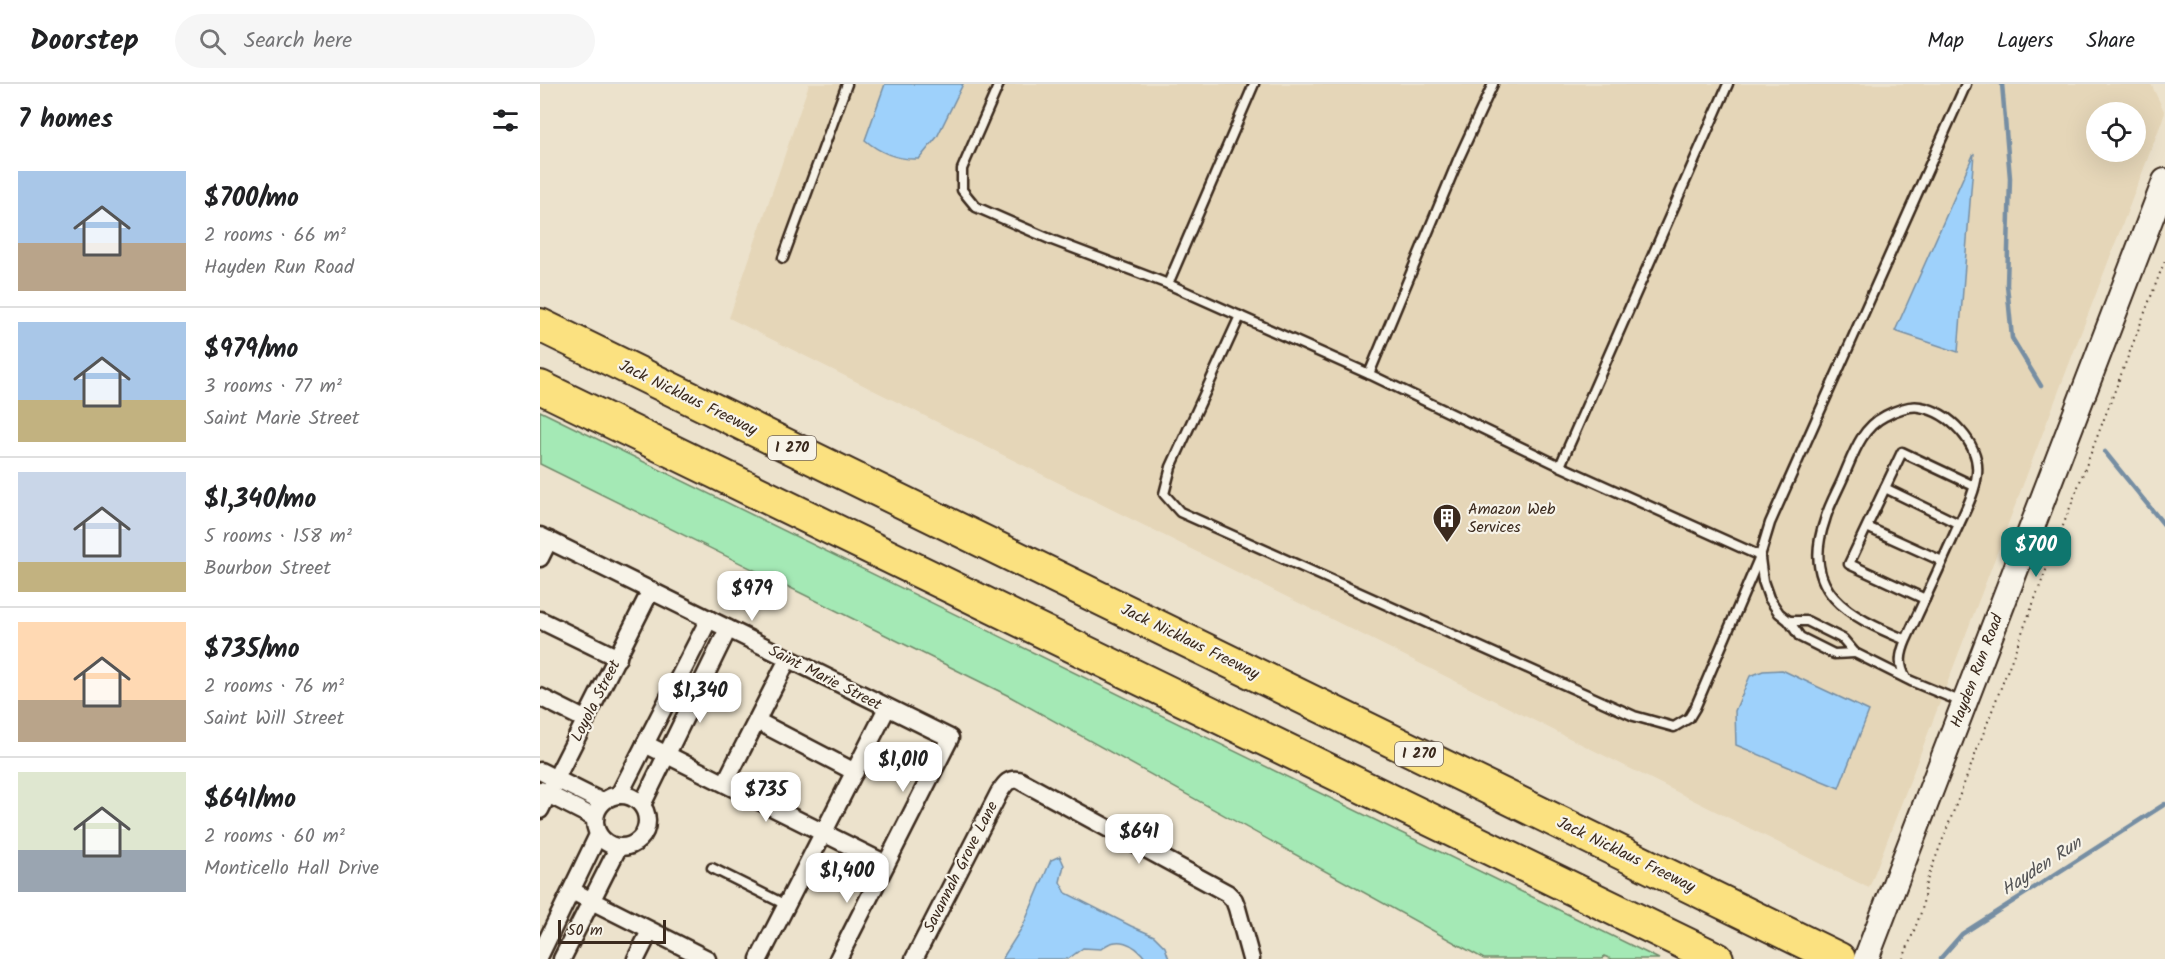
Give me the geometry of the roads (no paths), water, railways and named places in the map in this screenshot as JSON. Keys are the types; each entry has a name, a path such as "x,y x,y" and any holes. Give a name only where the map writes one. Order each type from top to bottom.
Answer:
{"highway":[{"name":"Jack Nicklaus Freeway","path":"540,325 1839,959"},
{"path":"540,387 1717,959"}],"main road":[{"name":"Hayden Run Road","path":"1866,959 2165,181"}],"street":[{"path":"540,558 544,538"},
{"name":"Saint Marie Street","path":"544,538 950,738 886,864"},
{"name":"Loyola Street","path":"540,810 548,788 586,720 651,590"},
{"path":"619,795 709,619"},
{"path":"540,620 618,658"},
{"path":"642,805 728,629"},
{"path":"725,783 788,659"},
{"path":"540,697 586,720"},
{"path":"759,959 886,708"},
{"path":"757,721 855,772"},
{"path":"645,744 886,864 838,959"},
{"path":"540,771 548,788 595,818"},
{"name":"Savannah Grove Lane","path":"914,959 999,793 1006,782 1012,779 1019,780 1227,893 1234,900 1237,908 1251,959"},
{"path":"548,788 602,802"},
{"path":"619,795 635,798 642,805 648,822 646,831 639,841 631,846 618,848 605,843 598,835 595,818 602,802 619,795"},
{"path":"540,955 598,835"},
{"path":"562,959 618,848"},
{"path":"572,891 707,959"},
{"path":"636,959 650,931"}],"lane":[{"path":"783,258 847,84"},
{"path":"999,84 962,169 962,190 976,207 1043,237 1168,284 1240,316 1369,374 1560,466 1760,556"},
{"path":"1168,284 1254,84"},
{"path":"1369,374 1492,84"},
{"path":"1560,466 1728,84"},
{"path":"1240,316 1171,467 1164,494 1180,512 1634,716 1674,727 1689,718 1695,708 1760,556 1770,523 1966,84"},
{"path":"1906,640 1851,614 1826,588 1817,563 1825,518 1860,440 1872,424 1885,416 1917,407 1932,410 1956,427 1974,452 1977,471 1974,486 1959,524 1906,640 1900,658 1901,670 1906,678"},
{"path":"1925,599 1849,564 1902,452 1974,486"},
{"path":"1885,488 1959,524"},
{"path":"1867,527 1942,561"},
{"path":"1760,556 1763,581 1769,598 1800,637 1834,654 1855,653"},
{"path":"1789,621 1807,621 1843,639 1855,653 1965,703"},
{"path":"712,868 786,905"}],"water":[{"path":"885,84 963,84 937,137 919,159 890,155 865,140"},
{"path":"1974,153 1958,352 1895,331"},
{"path":"1782,670 1869,711 1839,788 1736,745 1735,711 1750,676 1763,671"},
{"path":"1060,856 1064,865 1060,882 1066,893 1154,936 1165,947 1169,959 1146,959 1131,945 1113,942 1101,949 1083,948 1068,959 1002,959 1023,926 1051,860"}],"waterway":[{"path":"2002,84 2010,178 2007,285 2012,338 2041,386"},
{"path":"2105,452 2165,526"},
{"name":"Hayden Run","path":"1940,959 1962,934 2165,804"}],"place":[{"name":"Amazon Web Services","path":"1447,544"}]}
